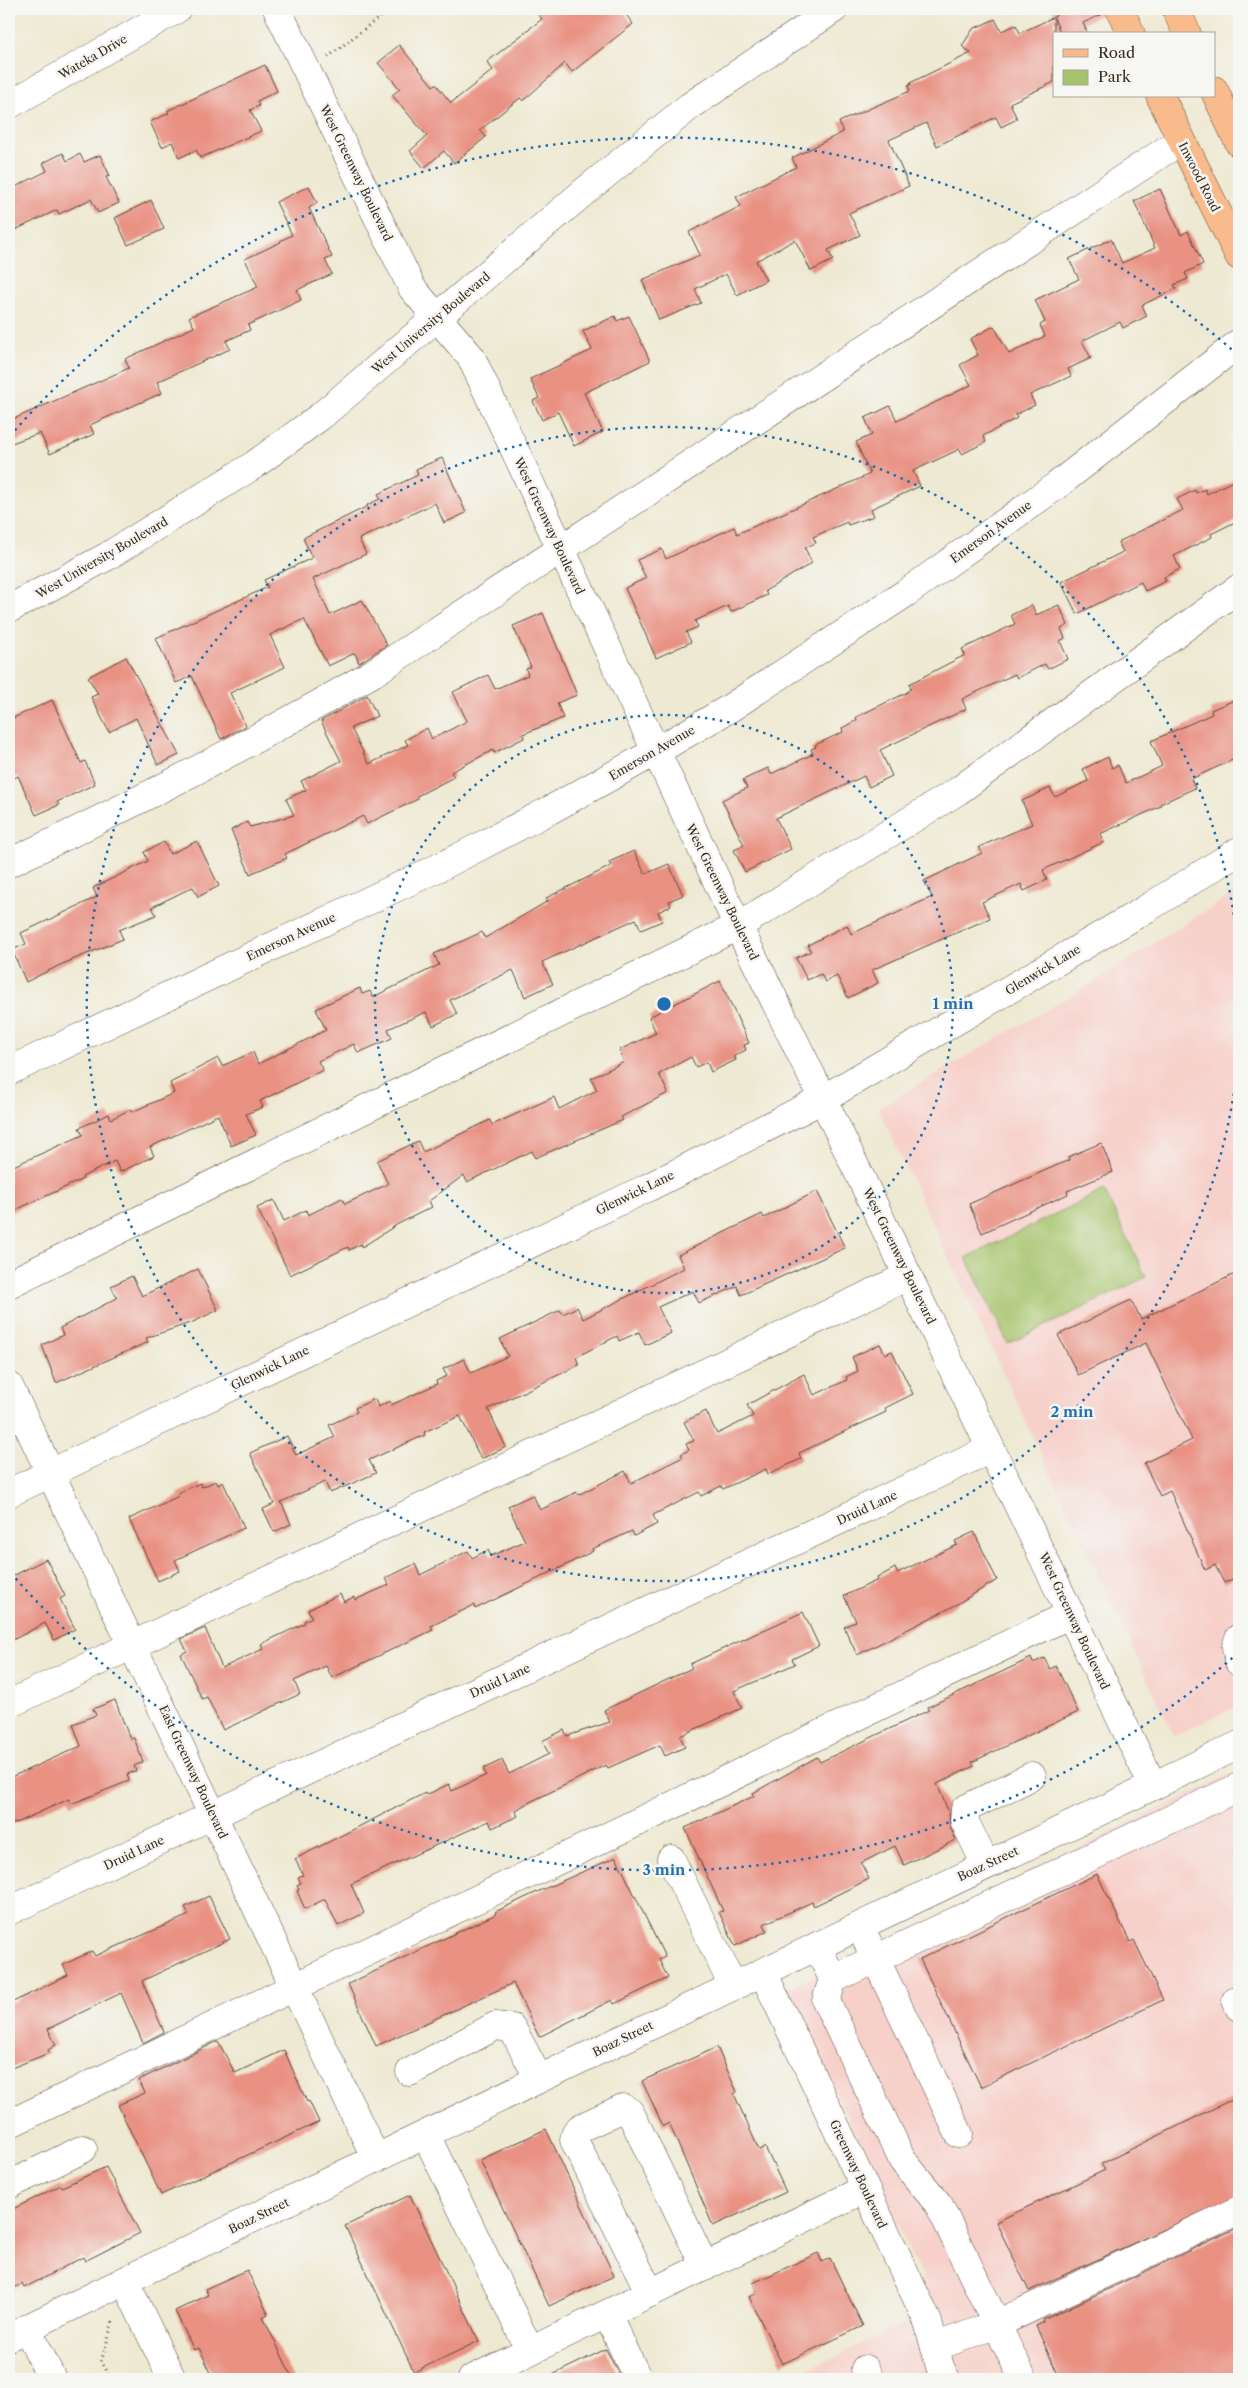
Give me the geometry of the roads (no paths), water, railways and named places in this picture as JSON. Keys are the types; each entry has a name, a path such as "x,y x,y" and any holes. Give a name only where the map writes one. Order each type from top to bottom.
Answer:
{"main road":[{"path":"1120,9 1130,32"},
{"path":"1176,9 1187,32"},
{"path":"1216,94 1239,143"},
{"name":"Inwood Road","path":"1161,98 1180,141 1239,256"}],"street":[{"name":"Wateka Drive","path":"9,105 178,9"},
{"name":"West Greenway Boulevard","path":"277,9 412,288 471,357 738,926 1153,1786"},
{"name":"West University Boulevard","path":"9,610 108,556 254,465 321,416 438,319 584,191 690,106 834,9"},
{"path":"9,863 131,806 281,726 373,673 1180,141"},
{"name":"Emerson Avenue","path":"9,1072 444,865 550,810 730,708 906,593 1056,486 1239,343"},
{"path":"9,1284 738,926 958,791 1239,588"},
{"name":"Glenwick Lane","path":"9,1493 638,1192 823,1099 1146,909 1239,851"},
{"path":"9,1704 908,1276"},
{"name":"East Greenway Boulevard","path":"9,1386 214,1816 293,1988 376,2159"},
{"name":"Druid Lane","path":"9,1912 991,1449"},
{"path":"9,2124 1071,1614"},
{"path":"1239,1638 1236,1647 1239,1662"},
{"name":"Boaz Street","path":"18,2332 859,1925 1239,1745"},
{"path":"986,1865 964,1820 965,1809 1032,1776"},
{"path":"833,1979 1239,1787"},
{"path":"671,1859 733,1986"},
{"path":"859,1925 959,2134"},
{"path":"817,1946 833,1979 826,2001 903,2161 939,2205 1023,2379"},
{"name":"Greenway Boulevard","path":"763,1972 928,2322 946,2379"},
{"path":"410,2072 495,2026 512,2028 539,2079"},
{"path":"650,2293 574,2140 576,2132 580,2128 623,2108 630,2112 705,2267"},
{"path":"426,2135 530,2351"},
{"path":"9,2185 83,2149"},
{"path":"472,2379 865,2189"},
{"path":"935,2348 997,2324 1239,2210"},
{"path":"125,2280 172,2379"},
{"path":"608,2314 638,2379"},
{"path":"18,2332 52,2379"}]}
